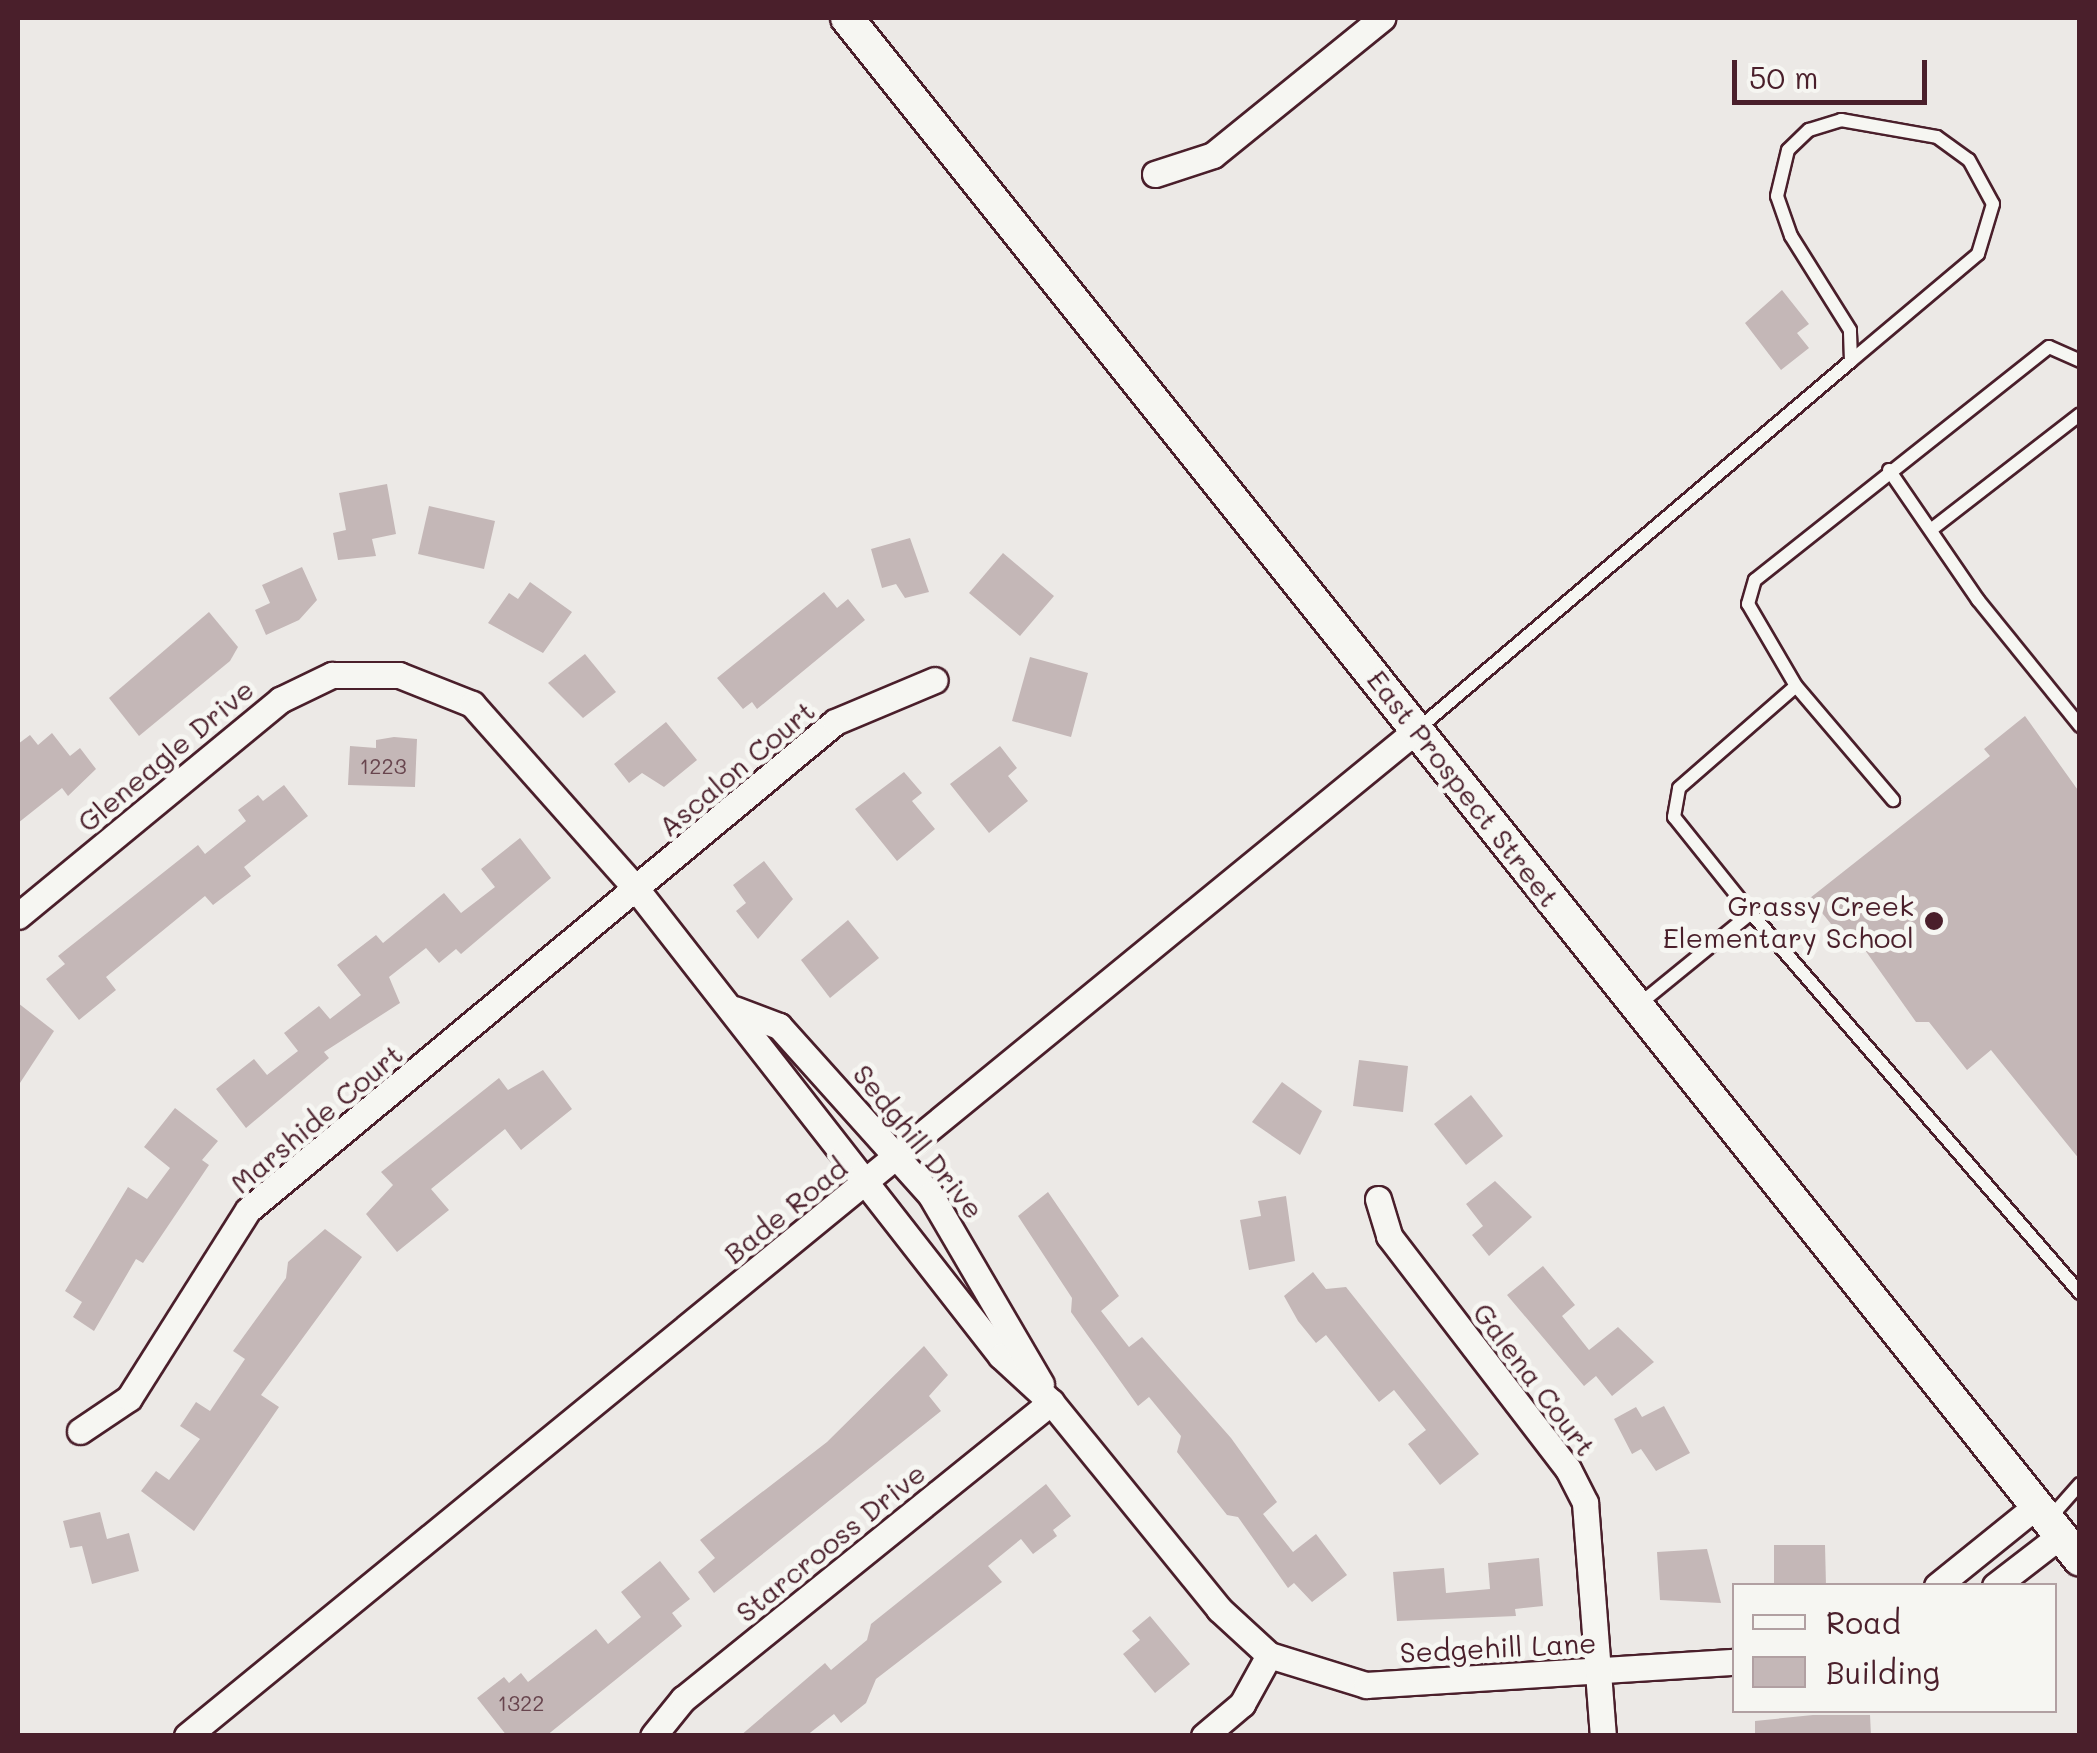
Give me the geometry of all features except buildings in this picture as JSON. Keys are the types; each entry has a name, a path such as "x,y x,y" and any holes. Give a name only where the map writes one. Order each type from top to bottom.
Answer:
{"street":[{"name":"East Prospect Street","path":"847,18 1419,728 1635,1008 2056,1530"},
{"path":"1155,174 1213,155 1382,18"},
{"name":"Gleneagle Drive","path":"18,916 280,700 332,675 398,675 472,704 637,890"},
{"name":"Ascalon Court","path":"637,890 835,722 935,680"},
{"name":"Bade Road","path":"187,1736 1419,728"},
{"name":"Sedghill Drive","path":"637,890 869,1181 1001,1356 1051,1402 1219,1609 1269,1655"},
{"name":"Marshide Court","path":"80,1431 130,1398 248,1210 637,890"},
{"name":"Sedghill Drive","path":"731,1008 779,1026 899,1156 952,1224 1051,1402"},
{"name":"Galena Court","path":"1378,1200 1389,1236 1568,1469 1585,1503 1602,1672 1604,1736"},
{"name":"Starcrooss Drive","path":"653,1736 684,1700 1051,1402"},
{"path":"1942,1583 2056,1530"},
{"path":"1998,1583 2056,1530"},
{"path":"1204,1736 1242,1704 1269,1655"},
{"name":"Sedgehill Lane","path":"1269,1655 1366,1685 1732,1662"}],"lane":[{"path":"1419,728 1978,254 1994,204 1970,160 1937,137 1842,120 1808,130 1788,150 1777,196 1790,236 1850,330 1851,361"},
{"path":"1893,800 1796,686 1748,604 1755,580 2048,347 2080,360"},
{"path":"1932,529 2080,414"},
{"path":"1889,470 2080,726"},
{"path":"1796,686 1679,788 1674,817 1751,913 2080,1293"},
{"path":"1635,1008 1751,913"},
{"path":"2056,1530 2080,1484"}],"place":[{"name":"Grassy Creek Elementary School","path":"1934,921"}]}
